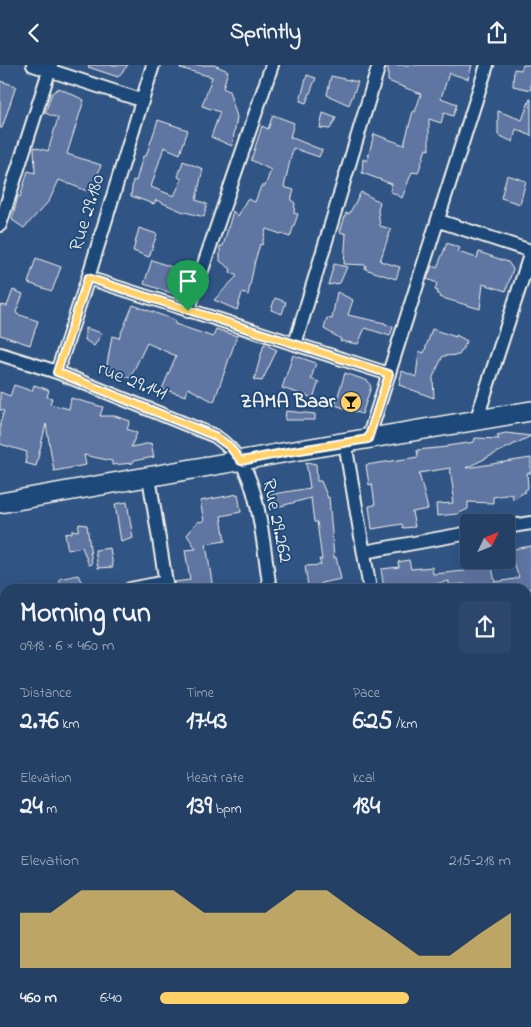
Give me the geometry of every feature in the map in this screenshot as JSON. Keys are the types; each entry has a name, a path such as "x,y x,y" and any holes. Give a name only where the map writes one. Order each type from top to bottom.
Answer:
{"street":[{"path":"33,65 51,68 141,100"},
{"name":"Rue 29.180","path":"57,372 88,278 153,65"},
{"path":"188,311 272,65"},
{"path":"295,344 379,65"},
{"path":"368,439 439,221 487,65"},
{"path":"0,225 51,68"},
{"path":"439,221 531,251 476,421"},
{"path":"88,278 389,374"},
{"name":"rue 29.141","path":"0,354 57,372 215,436 229,446 241,461"},
{"path":"0,503 531,411"},
{"path":"345,443 369,584"},
{"name":"Rue 29.262","path":"241,461 254,493 269,584"},
{"path":"149,477 166,584"},
{"path":"515,526 531,523"},
{"path":"364,551 460,535"}],"building":[{"path":"89,65 128,65 118,77 88,67"},
{"path":"180,65 214,65 228,71 223,88 229,91 237,117 232,146 211,137 220,112 202,106 212,77 180,68"},
{"path":"388,65 472,65 468,79 449,73 441,98 457,104 453,116 444,113 441,123 429,119 429,150 426,149 418,173 412,172 402,198 390,191 392,184 362,173 363,159 367,161 374,134 404,145 413,111 415,112 421,94 388,81"},
{"path":"523,65 531,65 531,90 513,86 514,69 521,70"},
{"path":"307,75 316,78 306,103 300,101"},
{"path":"331,76 358,82 349,105 327,95"},
{"path":"0,81 16,86 2,128 0,128"},
{"path":"59,88 84,100 67,154 101,165 92,193 59,180 49,201 24,228 12,220 18,196 20,197 28,171 35,173 34,147 48,151 58,118 45,113 52,93"},
{"path":"530,99 531,136 516,129 513,142 498,135 498,111 522,120"},
{"path":"323,113 336,118 330,129 320,128"},
{"path":"273,115 294,123 290,137 322,150 319,157 293,148 284,187 294,190 291,200 295,203 294,213 298,214 290,237 266,229 255,261 248,295 242,293 237,310 214,300 237,276 230,272 231,269 220,261 220,246 223,246 233,211 238,216 247,199 255,202 261,186 265,186 271,170 251,160 262,126 268,129"},
{"path":"158,120 188,130 180,154 164,147 151,187 174,196 182,179 178,177 183,161 203,169 196,200 207,204 204,217 181,211 156,200 154,204 131,196 133,180 136,181 143,156 146,156"},
{"path":"507,175 526,181 520,204 501,198"},
{"path":"361,192 380,202 378,210 380,226 391,229 380,261 400,267 396,279 365,269 366,265 344,264 346,234 340,232 346,213 349,214"},
{"path":"139,228 157,234 149,257 133,251"},
{"path":"447,243 460,248 458,252 477,258 479,252 508,262 513,269 506,291 483,284 480,309 439,297 438,291 435,290 437,283 427,279 432,266 437,268"},
{"path":"36,258 61,267 52,291 28,283"},
{"path":"152,260 186,272 184,297 144,284"},
{"path":"334,264 347,267 340,283 328,285"},
{"path":"13,290 23,294 16,312 17,314 38,321 30,345 0,335 0,305 7,306"},
{"path":"337,292 353,300 348,315 385,323 393,327 390,336 365,328 358,344 340,341 341,339 324,329 327,318 332,319"},
{"path":"275,298 286,302 282,314 271,310"},
{"path":"133,305 175,320 175,324 213,337 216,329 237,336 214,402 188,388 186,396 162,389 176,356 147,343 130,378 106,370 112,336 119,338"},
{"path":"85,328 102,333 94,346 85,340"},
{"path":"432,329 456,337 456,335 467,341 459,355 443,356 433,377 434,398 399,385 402,371 416,377 419,351 424,353"},
{"path":"264,344 277,350 262,381 254,380"},
{"path":"293,355 316,363 311,379 319,382 313,398 282,388"},
{"name":"ZAMA Baar","path":"345,373 368,381 371,387 362,414 335,405"},
{"path":"14,385 32,391 34,385 49,390 47,397 52,398 50,404 69,409 71,398 103,407 100,416 115,416 130,421 127,429 137,433 131,447 151,443 154,457 133,461 133,463 112,465 112,461 84,455 86,465 54,471 46,424 36,466 25,463 27,452 0,444 0,423 4,411 0,410 0,392 10,396"},
{"path":"286,411 315,414 315,420 285,420"},
{"path":"506,433 531,436 466,468 531,458 531,473 527,473 528,488 525,492 513,499 512,494 493,497 493,503 468,502 468,509 457,514 437,516 436,504 453,503 452,498 454,497 450,468 419,473 428,509 412,512 415,527 403,528 402,524 372,529 369,506 375,505 372,484 369,485 366,465 418,457 417,450 474,442 475,438 499,439 497,435"},
{"path":"306,462 316,464 317,481 321,481 329,497 334,558 336,557 341,579 321,584 308,584 305,566 321,565 319,559 322,560 317,522 314,522 311,498 277,507 267,495 310,488"},
{"path":"238,494 241,512 221,516 225,541 206,544 212,584 174,584 174,582 190,580 185,550 196,549 187,535 197,522 204,521 200,501"},
{"path":"127,502 133,538 121,542 115,504"},
{"path":"79,524 87,525 92,564 89,565 82,547 68,550 65,534 72,533 72,530 78,531"},
{"path":"531,546 531,584 449,584 449,581 436,584 383,584 381,569 399,567 398,562 409,560 411,569 432,567 433,574 465,571 465,569 492,569 495,582 519,577 515,567 515,549"},
{"path":"110,548 113,567 98,568 95,550"},
{"path":"78,575 82,584 60,584 59,579"}],"place":[{"name":"ZAMA Baar","path":"351,402"}],"route":[{"path":"88,278 188,311 389,374 368,439 241,461 229,446 215,436 57,372 88,278"}]}
